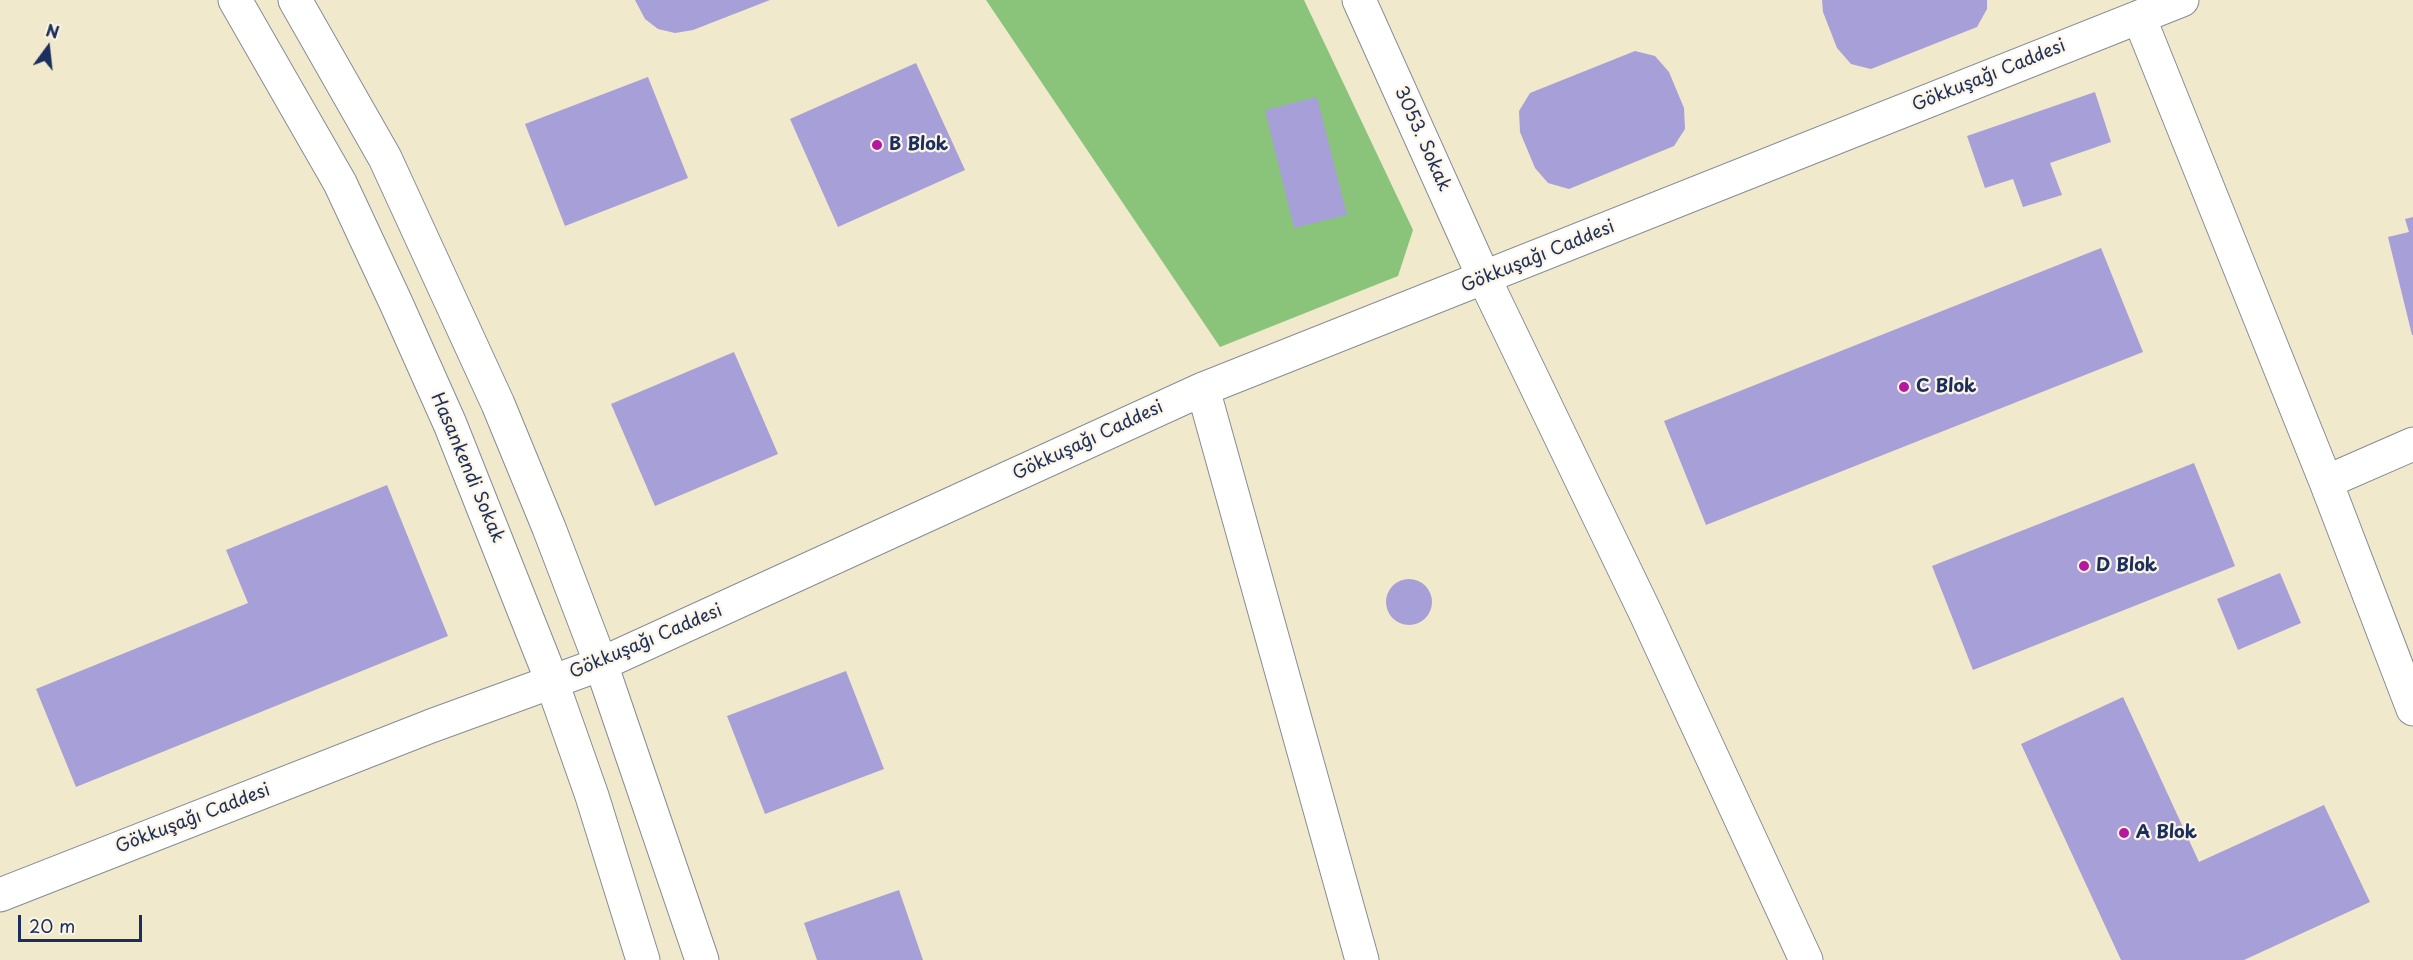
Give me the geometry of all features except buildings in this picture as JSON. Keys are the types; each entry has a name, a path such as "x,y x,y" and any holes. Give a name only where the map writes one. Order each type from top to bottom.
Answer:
{"street":[{"name":"Hasankendi Sokak","path":"236,0 340,183 396,303 488,516 552,682 595,806 643,960"},
{"path":"294,0 386,158 430,251 533,486 601,664 702,960"},
{"name":"3053. Sokak","path":"1359,0 1484,278 1641,603 1806,960"},
{"name":"Gökkuşağı Caddesi","path":"0,895 409,734 601,664 1203,389 2182,0"},
{"path":"2139,17 2326,482 2413,710"},
{"path":"1203,389 1362,960"},
{"path":"2326,482 2413,444"}],"green space":[{"path":"986,0 1304,0 1413,230 1398,276 1220,347"}],"place":[{"name":"B Blok","path":"877,145"},
{"name":"C Blok","path":"1904,387"},
{"name":"D Blok","path":"2084,566"},
{"name":"A Blok","path":"2124,833"}]}
